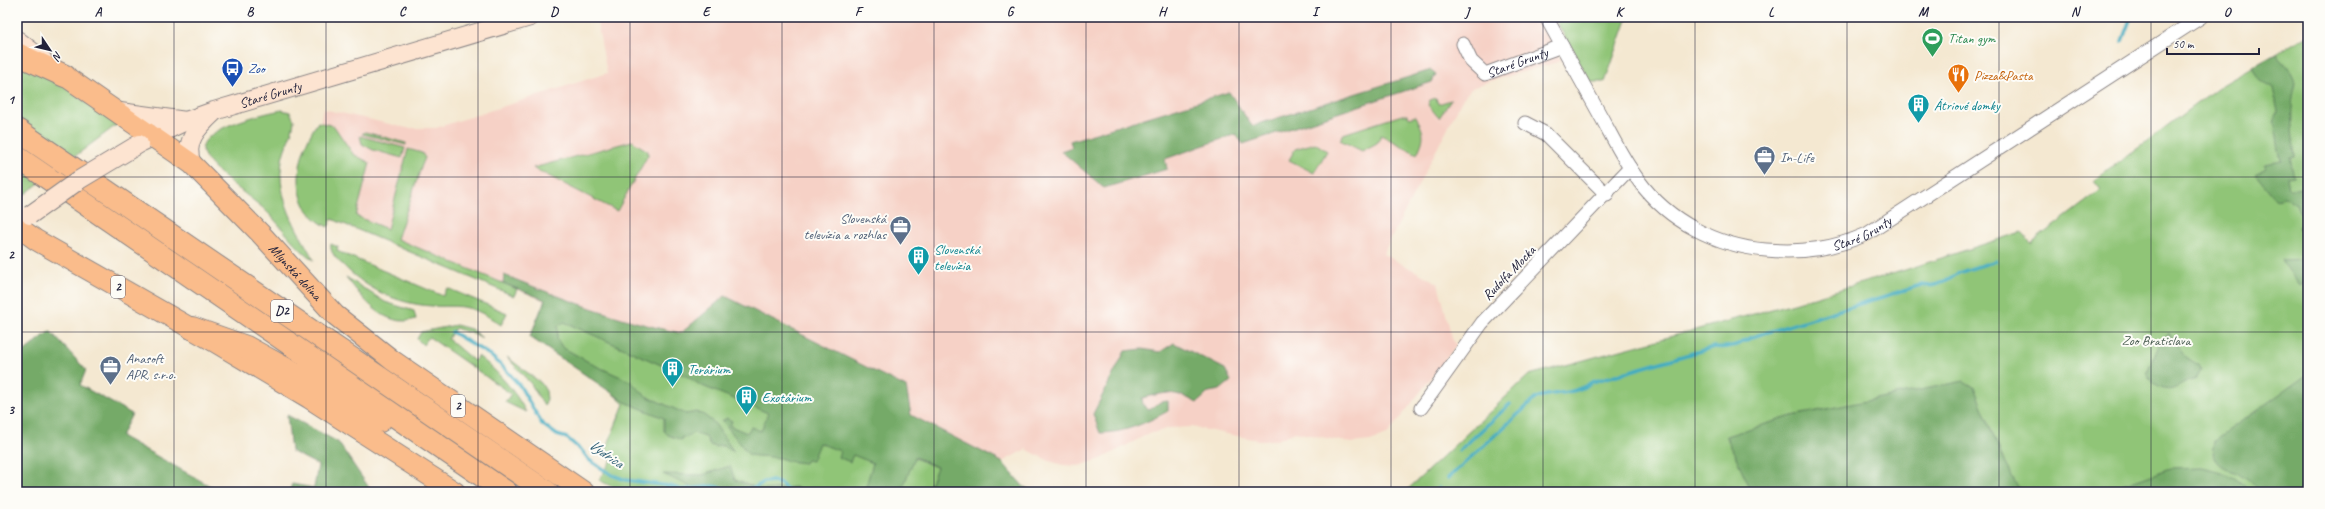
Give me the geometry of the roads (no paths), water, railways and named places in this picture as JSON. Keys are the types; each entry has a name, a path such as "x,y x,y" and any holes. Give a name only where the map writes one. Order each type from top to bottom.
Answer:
{"highway":[{"path":"17,54 65,76"},
{"name":"D2","path":"17,130 547,492"},
{"name":"D2","path":"17,157 505,491"},
{"path":"192,328 246,347 505,491"}],"main road":[{"name":"Mlynská dolina","path":"65,76 120,112 146,140 192,164 260,233 335,316 392,360 584,492"},
{"name":"2","path":"22,230 192,328 309,398 455,492"}],"street":[{"name":"Staré Grunty","path":"22,230 79,180 146,140 186,121 214,111 530,17"},
{"name":"Staré Grunty","path":"1546,17 1630,168 1660,204 1686,223 1719,240 1746,248 1781,251 1809,251 1845,244 1867,234 2201,17"},
{"name":"Mlynská dolina","path":"17,40 65,76"},
{"name":"Staré Grunty","path":"1463,44 1472,61 1485,74 1562,46"},
{"path":"192,164 188,154 190,141 196,129 214,111"},
{"path":"120,112 186,121"},
{"path":"1525,123 1546,134 1607,195"},
{"name":"Rudolfa Mocka","path":"1421,408 1482,323 1607,195 1630,168"}],"waterway":[{"path":"2122,41 2131,17"},
{"path":"1448,478 1536,398 1551,394 1571,392 1592,382 1714,347 1734,346 1752,337 1921,285 1927,286 1941,283 1959,273 1996,261"},
{"name":"Vydrica","path":"452,332 490,355 505,369 520,386 542,424 557,435 567,438 583,452 589,460 612,475 626,480 670,486 682,490 712,486 736,491 754,488 764,482 772,481 781,484 790,492"},
{"path":"1459,451 1510,404"},
{"path":"1435,492 1439,488"}],"place":[{"name":"Titan gym","path":"1933,58"},
{"name":"Zoo","path":"233,88"},
{"name":"Pizza&Pasta","path":"1959,94"},
{"name":"Átriové domky","path":"1918,124"},
{"name":"In-Life","path":"1764,176"},
{"name":"Slovenská televízia a rozhlas","path":"901,246"},
{"name":"Slovenská televízia","path":"918,276"},
{"name":"Anasoft APR, s.r.o.","path":"111,386"},
{"name":"Terárium","path":"673,388"},
{"name":"Exotárium","path":"747,416"}],"park label":[{"name":"Zoo Bratislava","path":"2156,340"}]}
